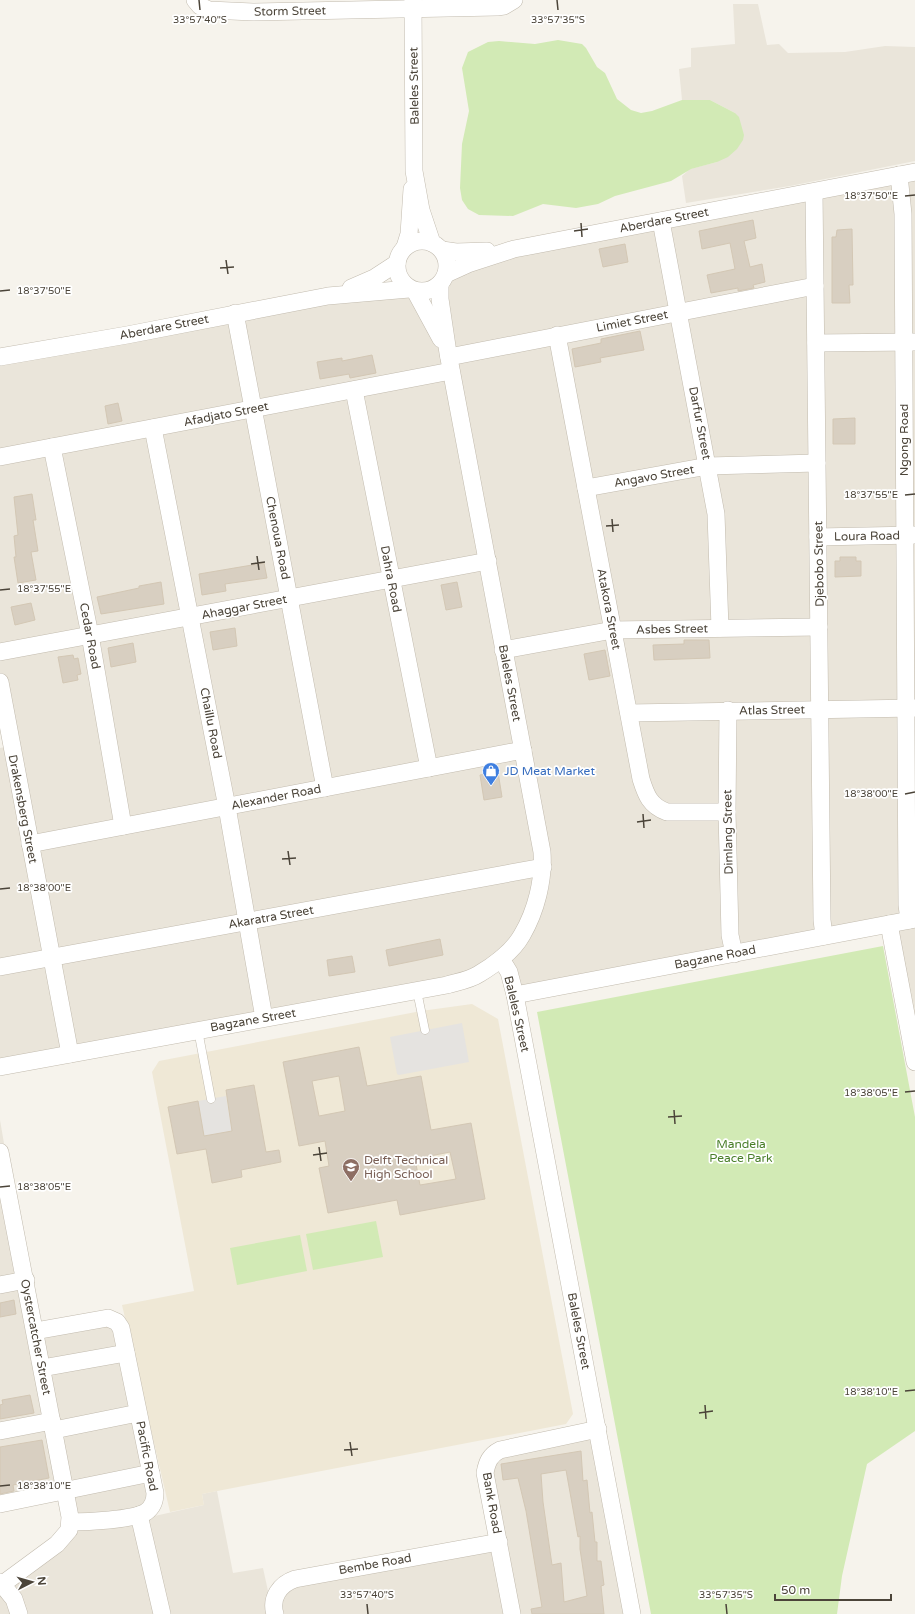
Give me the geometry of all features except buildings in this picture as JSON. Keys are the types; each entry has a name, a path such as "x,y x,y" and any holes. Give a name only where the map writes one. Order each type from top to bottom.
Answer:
{"street":[{"name":"Storm Street","path":"195,0 204,8 214,10 297,6 413,5 497,7 504,6 514,0"},
{"name":"Baleles Street","path":"405,247 409,234 409,212 414,172 413,5"},
{"name":"Baleles Street","path":"414,172 421,210 437,246"},
{"name":"Aberdare Street","path":"443,279 468,264 514,250 907,173"},
{"name":"Ngong Road","path":"907,173 902,214 909,342 910,708 907,905 912,920"},
{"name":"Djebobo Street","path":"814,192 822,920 824,936"},
{"name":"Darfur Street","path":"661,221 708,466 718,529 720,628"},
{"path":"424,241 437,246 448,262 443,279 425,292 412,290 398,276 397,263 405,247 415,242 424,241"},
{"name":"Aberdare Street","path":"437,246 467,252 514,250"},
{"name":"Aberdare Street","path":"328,296 374,278 397,263"},
{"name":"Baleles Street","path":"443,279 440,298 449,361 488,561 543,867 538,897 522,936 501,959 509,972 515,995 632,1614"},
{"name":"Limiet Street","path":"449,361 557,335 815,286"},
{"name":"Baleles Street","path":"412,290 436,327 449,361"},
{"name":"Aberdare Street","path":"0,357 127,335 328,296 412,290"},
{"name":"Chenoua Road","path":"235,313 325,788"},
{"name":"Atakora Street","path":"557,335 641,779 648,799 658,809 667,812 727,812"},
{"path":"816,343 909,342"},
{"name":"Afadjato Street","path":"0,457 354,390 449,361"},
{"name":"Dahra Road","path":"354,390 429,768"},
{"name":"Chaillu Road","path":"153,428 227,807 264,1018"},
{"name":"Cedar Road","path":"52,447 90,635 123,826"},
{"name":"Angavo Street","path":"586,488 708,466 817,463"},
{"name":"Loura Road","path":"818,537 910,535"},
{"name":"Ahaggar Street","path":"0,652 488,561"},
{"name":"Asbes Street","path":"503,650 613,630 819,626"},
{"name":"Drakensberg Street","path":"0,682 5,746 30,844 70,1054"},
{"name":"Atlas Street","path":"629,713 728,710 910,708"},
{"name":"Dimlang Street","path":"728,710 727,812 730,935 734,954"},
{"name":"Alexander Road","path":"30,844 523,750"},
{"name":"Akaratra Street","path":"0,967 543,867"},
{"name":"Bagzane Road","path":"515,995 912,920"},
{"path":"889,924 915,1062"},
{"name":"Bagzane Street","path":"0,1067 447,985 478,975 501,959"},
{"name":"Oystercatcher Street","path":"0,1152 6,1211 26,1280 70,1522"},
{"path":"0,1285 26,1280"},
{"name":"Pacific Road","path":"36,1331 108,1318 117,1322 121,1328 155,1499 150,1509 139,1515"},
{"path":"42,1368 126,1353"},
{"path":"0,1431 53,1426 138,1413"},
{"name":"Bank Road","path":"512,1614 485,1473 490,1457 500,1450 598,1429"},
{"path":"0,1504 151,1473"},
{"path":"19,1614 14,1599 1,1584 57,1544 68,1530 70,1522 88,1522 139,1515 162,1614"},
{"name":"Bembe Road","path":"275,1614 273,1605 277,1592 285,1584 295,1579 499,1542"}],"lane":[{"path":"417,991 425,1030"},
{"path":"198,1030 211,1098"}],"shaded area":[{"path":"733,4 758,4 767,45 779,44 788,53 845,52 885,46 915,47 915,161 790,186 686,203 682,176 690,169 717,162 735,113 710,100 682,100 679,69 691,67 691,48 735,44"},
{"path":"915,171 915,1058 890,923 516,994 503,959 478,976 0,1069 0,748 10,746 0,692 0,356 410,288 437,326 441,282 457,268"},
{"name":"Delft Technical High School","path":"472,1004 498,1019 573,1414 566,1424 202,1494 204,1505 170,1512 122,1305 194,1291 152,1072 159,1061 421,1011"},
{"path":"462,1023 469,1062 399,1075 397,1074 390,1037"},
{"path":"226,1096 232,1131 204,1136 198,1101"},
{"path":"0,1120 36,1330 110,1318 156,1493 150,1517 204,1505 202,1494 217,1491 233,1573 263,1568 268,1591 274,1598 280,1587 498,1541 486,1462 597,1429 631,1614 0,1614 0,1581 69,1530 64,1491 0,1505"}],"green space":[{"path":"558,40 582,44 597,67 605,73 617,99 631,110 641,113 652,111 682,100 710,100 735,113 739,117 744,135 743,140 737,149 728,157 717,162 691,169 671,181 615,196 598,204 576,208 543,204 513,216 479,215 468,209 462,200 460,188 462,144 469,111 462,68 468,52 488,42 499,41 535,44"},
{"name":"Mandela Peace Park","path":"883,946 915,1117 915,1431 867,1464 842,1576 837,1614 651,1614 537,1012"},
{"path":"376,1221 383,1257 313,1270 306,1234"},
{"path":"300,1235 307,1271 237,1285 230,1248"}],"place":[{"name":"JD Meat Market","path":"491,786"},
{"name":"Delft Technical High School","path":"351,1182"}]}
